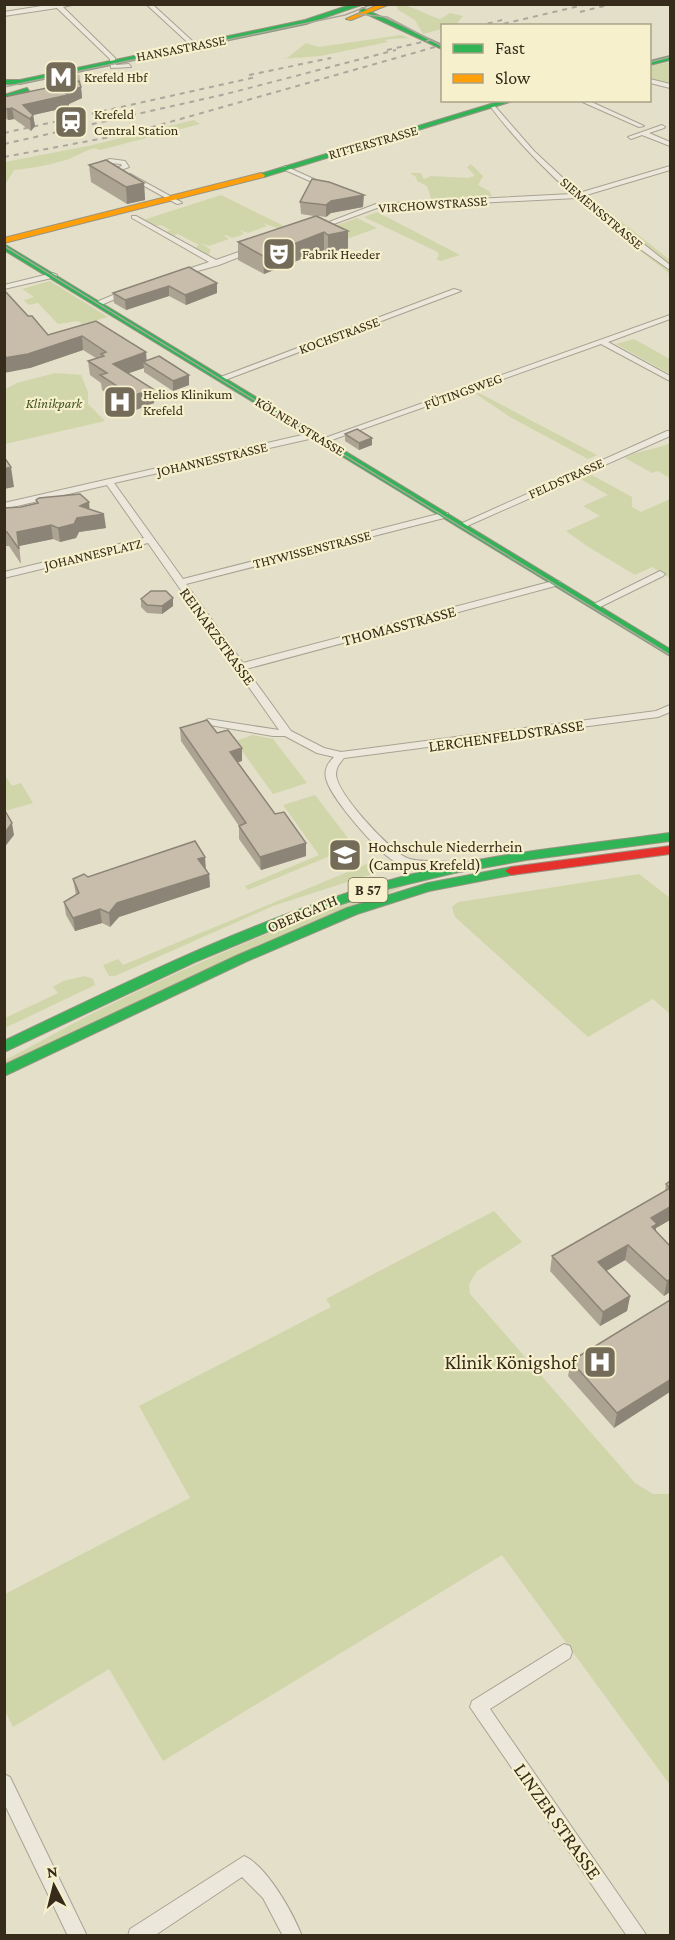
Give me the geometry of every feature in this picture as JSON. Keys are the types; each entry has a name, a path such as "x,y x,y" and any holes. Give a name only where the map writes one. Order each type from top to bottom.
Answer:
{"main road":[{"name":"HANSASTRASSE","path":"88,77 368,7"},
{"path":"368,7 441,47"},
{"name":"HANSASTRASSE","path":"4,82 20,82 112,62 198,48"},
{"path":"651,63 670,58"},
{"path":"4,94 72,80"},
{"name":"RITTERSTRASSE","path":"5,245 134,217 232,183 491,103"},
{"name":"RITTERSTRASSE","path":"5,245 176,202"},
{"name":"KÖLNER STRASSE","path":"5,245 670,653"},
{"name":"OBERGATH","path":"4,1047 259,929 347,896 470,866 670,837"},
{"name":"OBERGATH","path":"4,1071 279,940 362,906 418,889 496,873 670,850"}],"street":[{"path":"4,14 74,4"},
{"path":"148,4 198,48"},
{"path":"57,6 113,59 114,68 129,66"},
{"path":"651,81 670,86"},
{"path":"585,102 670,144"},
{"name":"SIEMENSSTRASSE","path":"491,103 577,196 670,268"},
{"path":"631,137 642,130 661,127 670,133"},
{"path":"285,168 338,192"},
{"name":"VIRCHOWSTRASSE","path":"309,231 358,215 373,206 577,196 670,168"},
{"path":"120,170 176,202"},
{"path":"359,202 373,206"},
{"path":"134,217 216,263"},
{"path":"166,280 261,248"},
{"path":"4,287 53,275"},
{"path":"98,303 137,290"},
{"name":"KOCHSTRASSE","path":"222,378 457,291"},
{"name":"FÜTINGSWEG","path":"319,438 670,317"},
{"path":"603,342 670,379"},
{"name":"FELDSTRASSE","path":"462,525 670,433"},
{"name":"JOHANNESSTRASSE","path":"109,482 319,438"},
{"path":"4,506 109,482"},
{"name":"JOHANNESPLATZ","path":"4,575 149,540 109,482"},
{"name":"THYWISSENSTRASSE","path":"180,583 445,515"},
{"name":"REINARZSTRASSE","path":"149,540 287,733 321,751 340,755"},
{"path":"595,606 660,574"},
{"name":"THOMASSTRASSE","path":"241,667 556,583"},
{"name":"LERCHENFELDSTRASSE","path":"340,755 658,714 670,708"},
{"name":"REINARZSTRASSE","path":"208,722 273,733 287,733"},
{"path":"340,755 331,765 329,773 332,782 386,852 400,861 416,866 470,866"},
{"name":"LINZER STRASSE","path":"564,1652 478,1707 638,1935"},
{"path":"4,1783 78,1935"},
{"path":"137,1935 244,1865 269,1892 293,1935"}],"green space":[{"path":"396,5 413,8 440,19 450,13 463,16 457,24 441,24 441,29 423,34 415,20 398,10"},
{"path":"401,35 409,38 388,39 385,40 388,42 320,56 280,59 287,58 306,43 319,47"},
{"path":"670,62 670,84 651,79 651,66"},
{"path":"194,120 200,124 100,150 95,148 55,163 14,170 5,185 5,162 88,146"},
{"path":"471,164 483,176 478,185 489,191 492,196 431,199 427,186 417,181 416,177 410,173 421,173 424,179 431,176 468,178 475,176 467,167"},
{"path":"221,195 290,229 277,228 263,223 267,226 248,233 240,230 244,234 232,238 226,235 224,236 229,239 209,246 201,243 211,250 208,256 195,248 199,245 178,234 173,236 166,232 170,230 161,225 156,226 143,220"},
{"path":"590,197 670,260 670,274 575,200"},
{"path":"377,212 460,255 441,261 436,259 439,256 438,252 364,217"},
{"path":"357,218 377,228 344,240 321,231"},
{"path":"50,281 108,317 82,324 78,321 58,324 38,303 29,305 24,300 34,297 22,289"},
{"path":"634,339 670,359 670,374 616,344"},
{"name":"Klinikpark","path":"55,373 81,375 88,392 88,404 105,421 5,444 5,389 17,383"},
{"path":"479,393 597,455 588,459 510,417 476,394"},
{"path":"670,443 670,478 658,471 652,473 625,458 633,454"},
{"path":"590,474 632,497 632,507 641,512 670,499 670,578 652,567 635,575 566,531 600,516 583,506 608,495 579,478"},
{"path":"253,735 273,739 307,783 273,794 235,741"},
{"path":"4,774 12,786 21,783 33,803 5,811"},
{"path":"315,795 354,846 248,890 245,886 319,855 283,805"},
{"path":"367,864 375,873 273,906 115,976 109,976 103,965 118,959 123,965"},
{"path":"639,874 670,898 670,1014 653,999 588,1037 455,917 452,907 458,902"},
{"path":"409,884 5,1065 5,1060 89,1015 214,956 291,924"},
{"path":"85,976 93,979 95,985 5,1028 5,1018 58,993 53,987 63,981"},
{"path":"494,1211 522,1242 477,1271 469,1284 470,1294 635,1483 653,1494 670,1494 670,1785 502,1555 163,1761 109,1669 13,1727 5,1711 5,1594 190,1498 139,1406 331,1307 326,1299"}],"building":[{"path":"79,81 81,87 65,93 68,95 23,105 33,115 30,119 12,108 4,107 4,97"},
{"path":"106,160 144,183 126,187 89,165"},
{"path":"312,179 329,182 364,195 331,201 326,205 300,202"},
{"path":"316,216 348,231 328,235 324,232 263,256 238,242"},
{"path":"189,267 217,283 185,295 169,286 125,300 113,293"},
{"path":"4,290 28,316 32,316 48,335 96,321 146,352 113,364 153,389 132,396 100,375 107,373 88,361 104,356 101,354 106,352 82,336 28,354 4,358"},
{"path":"159,356 189,375 173,381 143,362"},
{"path":"357,429 372,438 359,443 345,434"},
{"path":"4,457 11,467 4,469"},
{"path":"80,494 89,502 80,506 104,514 77,518 74,524 58,528 51,525 17,532 19,549 7,532 4,532 4,508 38,503 36,500 39,498"},
{"path":"151,591 166,591 173,598 162,606 147,605 141,599"},
{"path":"207,720 217,733 228,730 242,748 230,752 275,814 284,812 306,843 260,857 239,826 246,823 180,728"},
{"path":"4,809 12,823 4,834"},
{"path":"195,841 205,857 198,859 209,874 117,903 109,913 100,909 73,918 64,902 79,893 73,879 84,874 88,877"},
{"path":"670,1188 670,1207 651,1218 657,1224 652,1227 670,1246 670,1279 667,1281 628,1245 598,1262 630,1296 603,1312 552,1256"},
{"path":"670,1300 670,1380 617,1413 571,1361"}],"tunnel":[{"path":"72,80 88,77"}],"tram line":[{"path":"4,87 345,15 373,4"},
{"path":"358,14 387,17 441,45"},
{"path":"651,62 670,57"},
{"path":"4,246 670,655"}],"railway":[{"path":"503,24 588,4"},
{"path":"580,12 612,4"},
{"path":"486,24 502,20"},
{"path":"387,50 431,40"},
{"path":"4,157 131,133 441,45"},
{"path":"4,144 226,94 396,50"},
{"path":"249,75 331,58"},
{"path":"4,133 256,77"}],"traffic: fast":[{"path":"4,82 20,82 306,22 361,4"},
{"path":"362,10 441,47"},
{"path":"651,63 670,58"},
{"path":"4,97 27,90"},
{"path":"261,175 506,102"},
{"path":"4,246 670,653"},
{"path":"4,1047 238,938 335,901 419,877 490,862 670,837"},
{"path":"4,1071 240,959 352,911 428,887 511,871"}],"traffic: slow":[{"path":"349,19 387,4"},
{"path":"4,241 261,175"}],"traffic: jam":[{"path":"511,871 670,850"}],"place":[{"name":"Krefeld Hbf","path":"61,77"},
{"name":"Krefeld Central Station","path":"71,122"},
{"name":"Fabrik Heeder","path":"279,254"},
{"name":"Helios Klinikum Krefeld","path":"120,402"},
{"name":"Hochschule Niederrhein (Campus Krefeld)","path":"345,855"},
{"name":"Klinik Königshof","path":"600,1362"}]}
